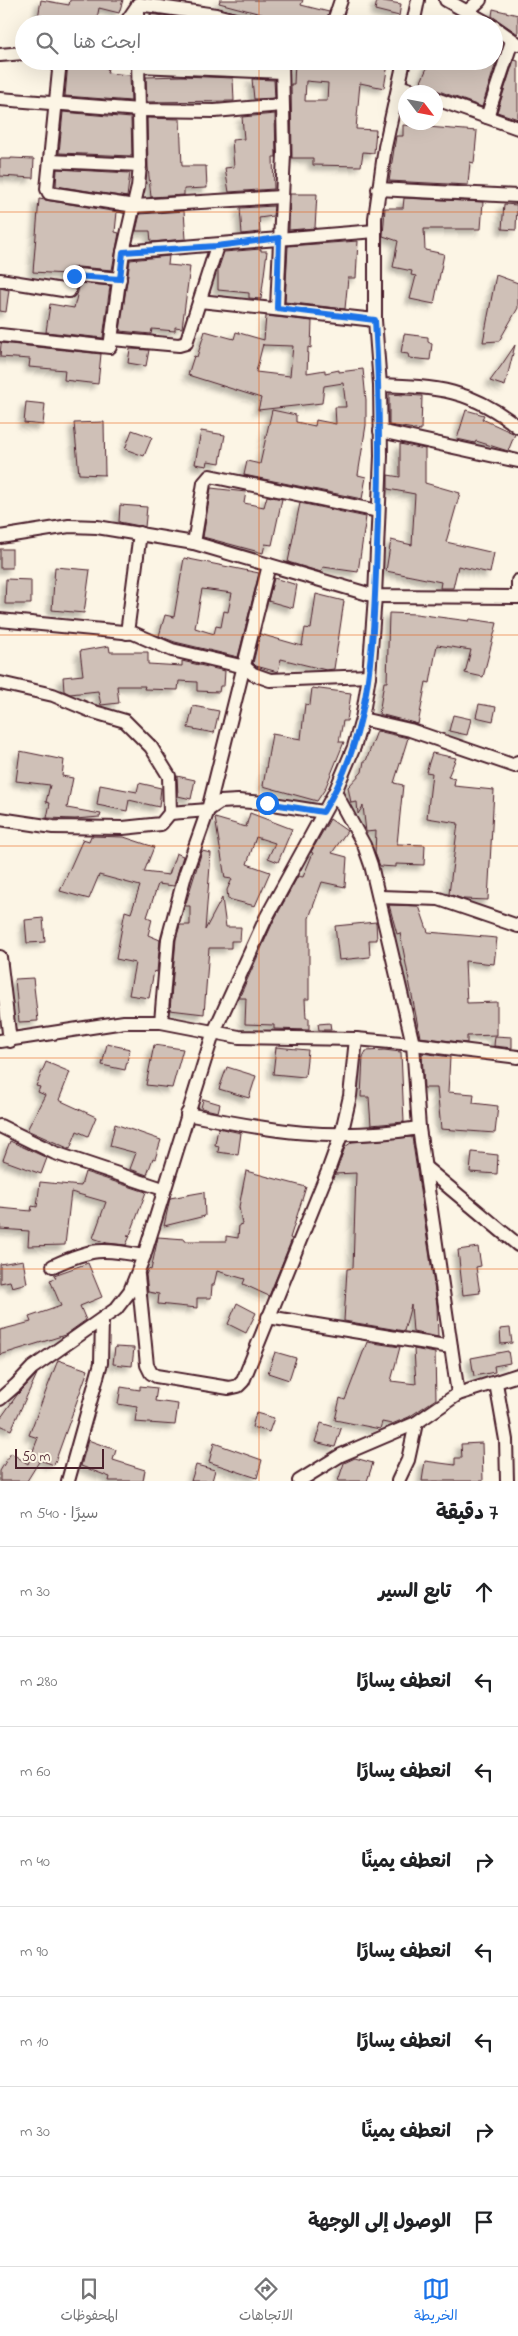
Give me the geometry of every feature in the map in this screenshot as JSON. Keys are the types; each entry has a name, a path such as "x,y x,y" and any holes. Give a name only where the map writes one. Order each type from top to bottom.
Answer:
{"street":[{"path":"336,15 342,0"},
{"path":"415,15 418,0"},
{"path":"446,0 474,15"},
{"path":"468,11 480,0"},
{"path":"130,15 138,2"},
{"path":"138,2 138,15"},
{"path":"138,2 216,15"},
{"path":"487,117 515,42 503,34"},
{"path":"0,55 15,54"},
{"path":"59,70 47,189 49,193 135,206 281,197"},
{"path":"0,335 108,348 112,338 123,252 135,206 140,165 138,70"},
{"path":"277,308 284,154 282,70"},
{"path":"399,85 402,70"},
{"path":"0,1399 32,1368 116,1309 130,1291 144,1256 163,1188 212,1034 266,918 323,812 336,792 354,747 362,719 369,676 375,596 380,385 375,320 374,230 385,147 398,90"},
{"path":"0,99 139,110 215,111 282,105"},
{"path":"443,101 518,128"},
{"path":"50,161 140,165"},
{"path":"378,189 518,196"},
{"path":"123,252 217,246 279,238 374,230"},
{"path":"112,338 185,344 217,246"},
{"path":"0,280 69,291 74,276 77,275 120,279"},
{"path":"200,301 375,320"},
{"path":"380,385 451,390 498,411 518,427"},
{"path":"380,431 518,462"},
{"path":"194,543 204,483 210,476 378,511"},
{"path":"0,537 69,526 97,527 140,533 194,543 375,596 518,597 518,581"},
{"path":"127,633 140,533"},
{"path":"161,1022 168,939 185,875 208,810 270,565"},
{"path":"0,620 133,633 189,655 245,667 253,674 270,680 369,676"},
{"path":"0,683 53,695 91,711 125,721 151,747 169,776 170,813 161,824 123,828 53,827 0,819"},
{"path":"362,719 410,730 515,766 518,762"},
{"path":"336,792 364,845 380,897 413,1044 419,1128 458,1394"},
{"path":"170,813 208,810 220,802 238,801 267,803 323,812"},
{"path":"380,897 439,899 518,926"},
{"path":"0,956 5,1041 124,1022 161,1022 212,1034 239,1037 356,1039 518,1057"},
{"path":"138,1274 147,1365 151,1373 156,1376 229,1388 238,1386 243,1382 341,1135 350,1096 356,1039"},
{"path":"187,1114 281,1132 341,1135 376,1134 419,1128"},
{"path":"0,1126 56,1153 163,1188"},
{"path":"426,1168 518,1245"},
{"path":"53,1266 92,1250 104,1249 144,1256"},
{"path":"268,1317 451,1347"},
{"path":"68,1481 101,1363 102,1320"},
{"path":"299,1481 341,1455 416,1423 458,1394 518,1376"},
{"path":"496,1383 506,1440 507,1481"},
{"path":"398,1481 408,1460 416,1423"}],"building":[{"path":"41,0 69,5 70,0 123,0 119,13 99,8 98,15 38,15"},
{"path":"220,0 303,0 301,5 329,12 328,15 265,15 219,3"},
{"path":"377,0 401,4 399,15 375,10"},
{"path":"493,9 518,15 518,34 503,24 503,15 492,15"},
{"path":"514,60 518,61 518,119 497,112"},
{"path":"67,70 108,70 107,73 130,75 131,101 65,96"},
{"path":"295,70 387,70 384,88 360,83 356,129 376,130 374,153 363,152 361,166 313,165 313,158 292,158 291,84 294,84","holes":["306,81 328,83 327,101 305,101"]},
{"path":"426,70 494,70 482,107 443,93 443,85 420,84"},
{"path":"146,77 233,78 234,101 147,102"},
{"path":"252,79 274,80 275,98 254,99"},
{"path":"63,112 131,118 132,156 59,153"},
{"path":"275,114 276,157 273,157 274,189 229,192 225,168 234,167 232,140 244,139 242,117"},
{"path":"147,118 180,119 182,166 206,166 207,188 184,189 184,195 151,197"},
{"path":"443,128 477,131 474,163 470,162 468,185 389,181 396,136 403,136 403,130 443,130"},
{"path":"0,159 34,159 33,178 0,176"},
{"path":"57,169 130,173 127,197 56,186"},
{"path":"290,194 317,194 315,228 289,230"},
{"path":"404,198 483,202 481,229 424,229 425,250 444,254 434,304 410,299 416,276 411,275 412,271 393,267 398,241 383,236 385,208 403,208"},
{"path":"39,199 124,213 117,212 115,232 119,233 112,270 78,267 72,268 66,274 33,272"},
{"path":"504,204 517,205 516,230 502,229"},
{"path":"274,206 273,216 259,218 260,232 242,234 240,208"},
{"path":"184,211 186,239 151,242 150,231 136,231 140,214"},
{"path":"358,241 356,278 348,278 345,309 285,302 288,246"},
{"path":"261,249 261,251 267,251 261,299 249,298 249,293 218,290 218,270 224,252"},
{"path":"169,256 168,265 190,267 182,328 175,327 175,331 152,329 151,334 120,331 130,260"},
{"path":"496,275 518,283 518,308 499,341 483,342"},
{"path":"80,283 110,286 103,338 46,332 50,304 74,308"},
{"path":"0,288 9,290 6,312 0,311"},
{"path":"266,316 312,321 311,348 308,347 307,373 325,370 325,373 339,370 339,372 363,369 366,425 358,475 366,477 362,499 244,475 247,461 260,464 272,410 296,415 296,422 315,426 316,420 336,424 335,407 346,407 343,383 324,386 322,403 258,410 261,398 188,375 194,356 197,357 205,331 234,339 236,332 264,340","holes":["263,345 293,346 290,376 256,372"]},
{"path":"404,334 428,337 428,342 432,344 430,360 409,358 408,354 401,353"},
{"path":"1,343 101,354 98,384 64,380 65,370 29,367 30,359 0,357"},
{"path":"515,345 505,386 490,381 501,366"},
{"path":"130,349 149,350 146,366 128,363"},
{"path":"389,394 422,396 421,430 389,425"},
{"path":"26,402 45,404 43,425 24,423"},
{"path":"466,410 484,415 482,419 515,434 508,451 476,441 475,443 457,439"},
{"path":"104,422 105,475 79,474 74,423"},
{"path":"132,430 152,437 144,456 125,449"},
{"path":"201,431 225,435 220,463 208,461 207,466 195,464"},
{"path":"400,444 425,449 425,483 460,493 446,542 494,553 490,573 458,566 453,588 440,588 441,582 386,571 391,540 412,545 415,494 388,489 388,475 400,477"},
{"path":"211,488 246,492 244,503 264,507 267,496 282,499 272,545 265,544 263,553 203,537"},
{"path":"300,503 366,517 358,572 323,567 321,572 288,562"},
{"path":"120,505 147,507 145,527 119,522"},
{"path":"0,549 12,549 12,568 0,568"},
{"path":"184,558 259,573 238,657 175,642 159,636 165,615 174,617","holes":["202,589 232,593 228,612 224,611 221,627 216,626 214,634 195,628"]},
{"path":"55,567 90,570 84,613 52,610"},
{"path":"274,578 297,585 293,608 268,601"},
{"path":"6,579 31,580 31,604 5,604"},
{"path":"316,594 344,601 334,669 326,670 281,659 278,672 256,666 253,663 260,634 302,646 305,628 311,629"},
{"path":"389,613 497,623 483,677 465,673 471,650 437,645 430,683 426,682 418,724 379,714 384,682 387,682"},
{"path":"109,646 110,652 148,652 148,664 182,666 182,661 225,671 224,686 220,686 219,692 197,691 197,682 179,681 178,690 144,689 145,686 117,686 119,703 101,705 98,691 70,694 64,691 63,677 83,675 80,651"},
{"path":"312,688 351,693 347,721 343,721 339,742 344,742 325,789 317,801 263,786 272,734 301,739 305,704 310,705"},
{"path":"479,704 496,707 493,721 476,717"},
{"path":"193,706 219,711 214,733 188,728"},
{"path":"453,715 471,719 467,735 449,731"},
{"path":"377,731 408,738 394,783 403,785 397,844 425,845 424,865 396,864 396,867 380,866 375,853 376,831 366,832 363,806 358,814 357,802 351,803 348,787 362,772 364,761 366,761"},
{"path":"20,751 64,760 62,776 73,778 67,808 101,814 100,817 75,819 47,818 50,803 46,802 50,785 16,781"},
{"path":"432,753 456,758 448,777 455,779 454,786 494,790 488,900 463,899 449,894 458,823 427,818 432,773 426,772"},
{"path":"177,776 195,780 191,799 178,796"},
{"path":"139,783 161,788 159,807 129,800 127,811 97,805 100,785 137,792"},
{"path":"250,813 292,829 278,862 268,858 275,843 256,837 247,864 270,872 255,906 228,899 227,890 232,879 225,878 215,818 246,827"},
{"path":"330,819 347,831 332,853 347,857 345,887 322,882 309,918 309,999 305,999 306,1018 309,1018 309,1030 274,1029 274,1025 245,1024 246,998 239,998 273,922 298,876 303,877 313,853 311,852"},
{"path":"91,836 124,837 154,847 144,872 169,875 176,853 183,856 174,886 158,884 147,917 152,919 148,935 160,940 157,972 154,971 149,998 129,995 135,963 116,959 125,911 131,913 140,886 99,875 89,899 60,891 83,839 89,841"},
{"path":"202,851 211,853 205,930 222,898 226,927 241,927 240,941 231,941 231,948 209,948 204,1014 170,1010 176,939 180,925 190,925 190,906 185,906"},
{"path":"389,905 419,906 428,932 497,938 494,964 465,961 467,1003 497,1002 497,1035 467,1036 467,1043 420,1037 400,933 397,934"},
{"path":"43,918 45,942 27,943 25,920"},
{"path":"376,922 377,940 369,940 370,957 339,960 335,926"},
{"path":"33,978 38,1021 19,1022 15,979"},
{"path":"330,1023 331,1030 319,1030 318,1024"},
{"path":"495,1036 512,1037 512,1048 494,1046"},
{"path":"107,1044 130,1049 125,1070 102,1065"},
{"path":"154,1045 183,1049 172,1088 146,1085"},
{"path":"276,1047 308,1050 305,1077 273,1074"},
{"path":"384,1050 401,1052 404,1122 371,1125 369,1097 361,1097 363,1057 366,1051"},
{"path":"422,1053 450,1057 448,1092 474,1094 473,1103 498,1106 495,1133 441,1129 437,1088 424,1088"},
{"path":"46,1062 70,1072 59,1100 96,1117 88,1136 77,1131 70,1149 27,1130 45,1095 38,1092 40,1087 36,1086"},
{"path":"227,1067 256,1076 249,1098 219,1089"},
{"path":"203,1099 220,1104 218,1112 201,1108"},
{"path":"115,1124 161,1140 147,1175 130,1169 136,1153 110,1146"},
{"path":"218,1128 241,1133 238,1155 218,1152 219,1146 215,1145"},
{"path":"412,1137 437,1305 438,1337 413,1332 411,1305 404,1331 344,1321 347,1269 353,1268 356,1173 335,1174 345,1147 352,1142"},
{"path":"10,1141 47,1158 41,1174 3,1160"},
{"path":"472,1152 498,1155 497,1174 470,1172"},
{"path":"246,1171 306,1187 290,1238 292,1239 269,1296 243,1284 245,1279 217,1271 214,1285 212,1285 211,1298 197,1298 197,1308 158,1304 159,1294 148,1292 146,1275 148,1269 151,1270 158,1237 185,1239 185,1241 226,1241 226,1236 238,1238 239,1225 242,1224 239,1207"},
{"path":"85,1172 146,1192 130,1235 127,1235 130,1236 126,1245 107,1243 93,1238 106,1202 71,1192 65,1245 28,1246 29,1231 0,1229 0,1208 31,1211 32,1206 37,1207 40,1182 81,1186"},
{"path":"204,1192 205,1216 164,1226 170,1198"},
{"path":"478,1247 481,1266 476,1267 480,1293 463,1295 458,1250"},
{"path":"23,1260 27,1283 12,1287 10,1281 0,1283 0,1264"},
{"path":"88,1263 102,1297 80,1306 86,1320 65,1335 0,1355 0,1330 31,1322 29,1317 61,1306 50,1280 56,1278 54,1275"},
{"path":"237,1303 256,1313 246,1333 228,1324"},
{"path":"510,1328 512,1343 501,1344 500,1329"},
{"path":"367,1342 400,1347 391,1381 416,1384 414,1349 435,1353 436,1399 409,1417 392,1424 382,1422 380,1429 335,1420 340,1398 345,1400"},
{"path":"115,1347 134,1348 132,1366 113,1364"},
{"path":"508,1351 510,1363 494,1366 495,1372 474,1376 471,1358"},
{"path":"275,1352 296,1358 289,1380 268,1373"},
{"path":"58,1360 88,1370 54,1465 40,1460 27,1481 0,1481 0,1471 11,1453 28,1464 38,1438 29,1435"},
{"path":"37,1374 11,1430 0,1425 0,1419 17,1395"},
{"path":"140,1386 157,1388 155,1401 178,1404 175,1425 135,1422 137,1407 118,1404 121,1387 140,1390"},
{"path":"256,1413 274,1418 269,1432 252,1427"},
{"path":"321,1423 341,1429 335,1447 315,1442"},
{"path":"88,1440 116,1450 113,1460 145,1470 143,1481 109,1481 110,1477 81,1466"},
{"path":"214,1443 262,1460 257,1478 209,1462"},
{"path":"482,1443 483,1481 422,1481 425,1461 455,1465 455,1458 462,1458 461,1444"},
{"path":"355,1458 373,1463 367,1481 338,1481 344,1463"},
{"path":"196,1465 215,1470 212,1481 191,1481"}],"route":[{"path":"74,276 120,279 123,252 217,246 279,238 277,308 375,320 380,385 381,456 375,596 369,676 362,719 354,747 336,792 323,812 267,803"}]}
